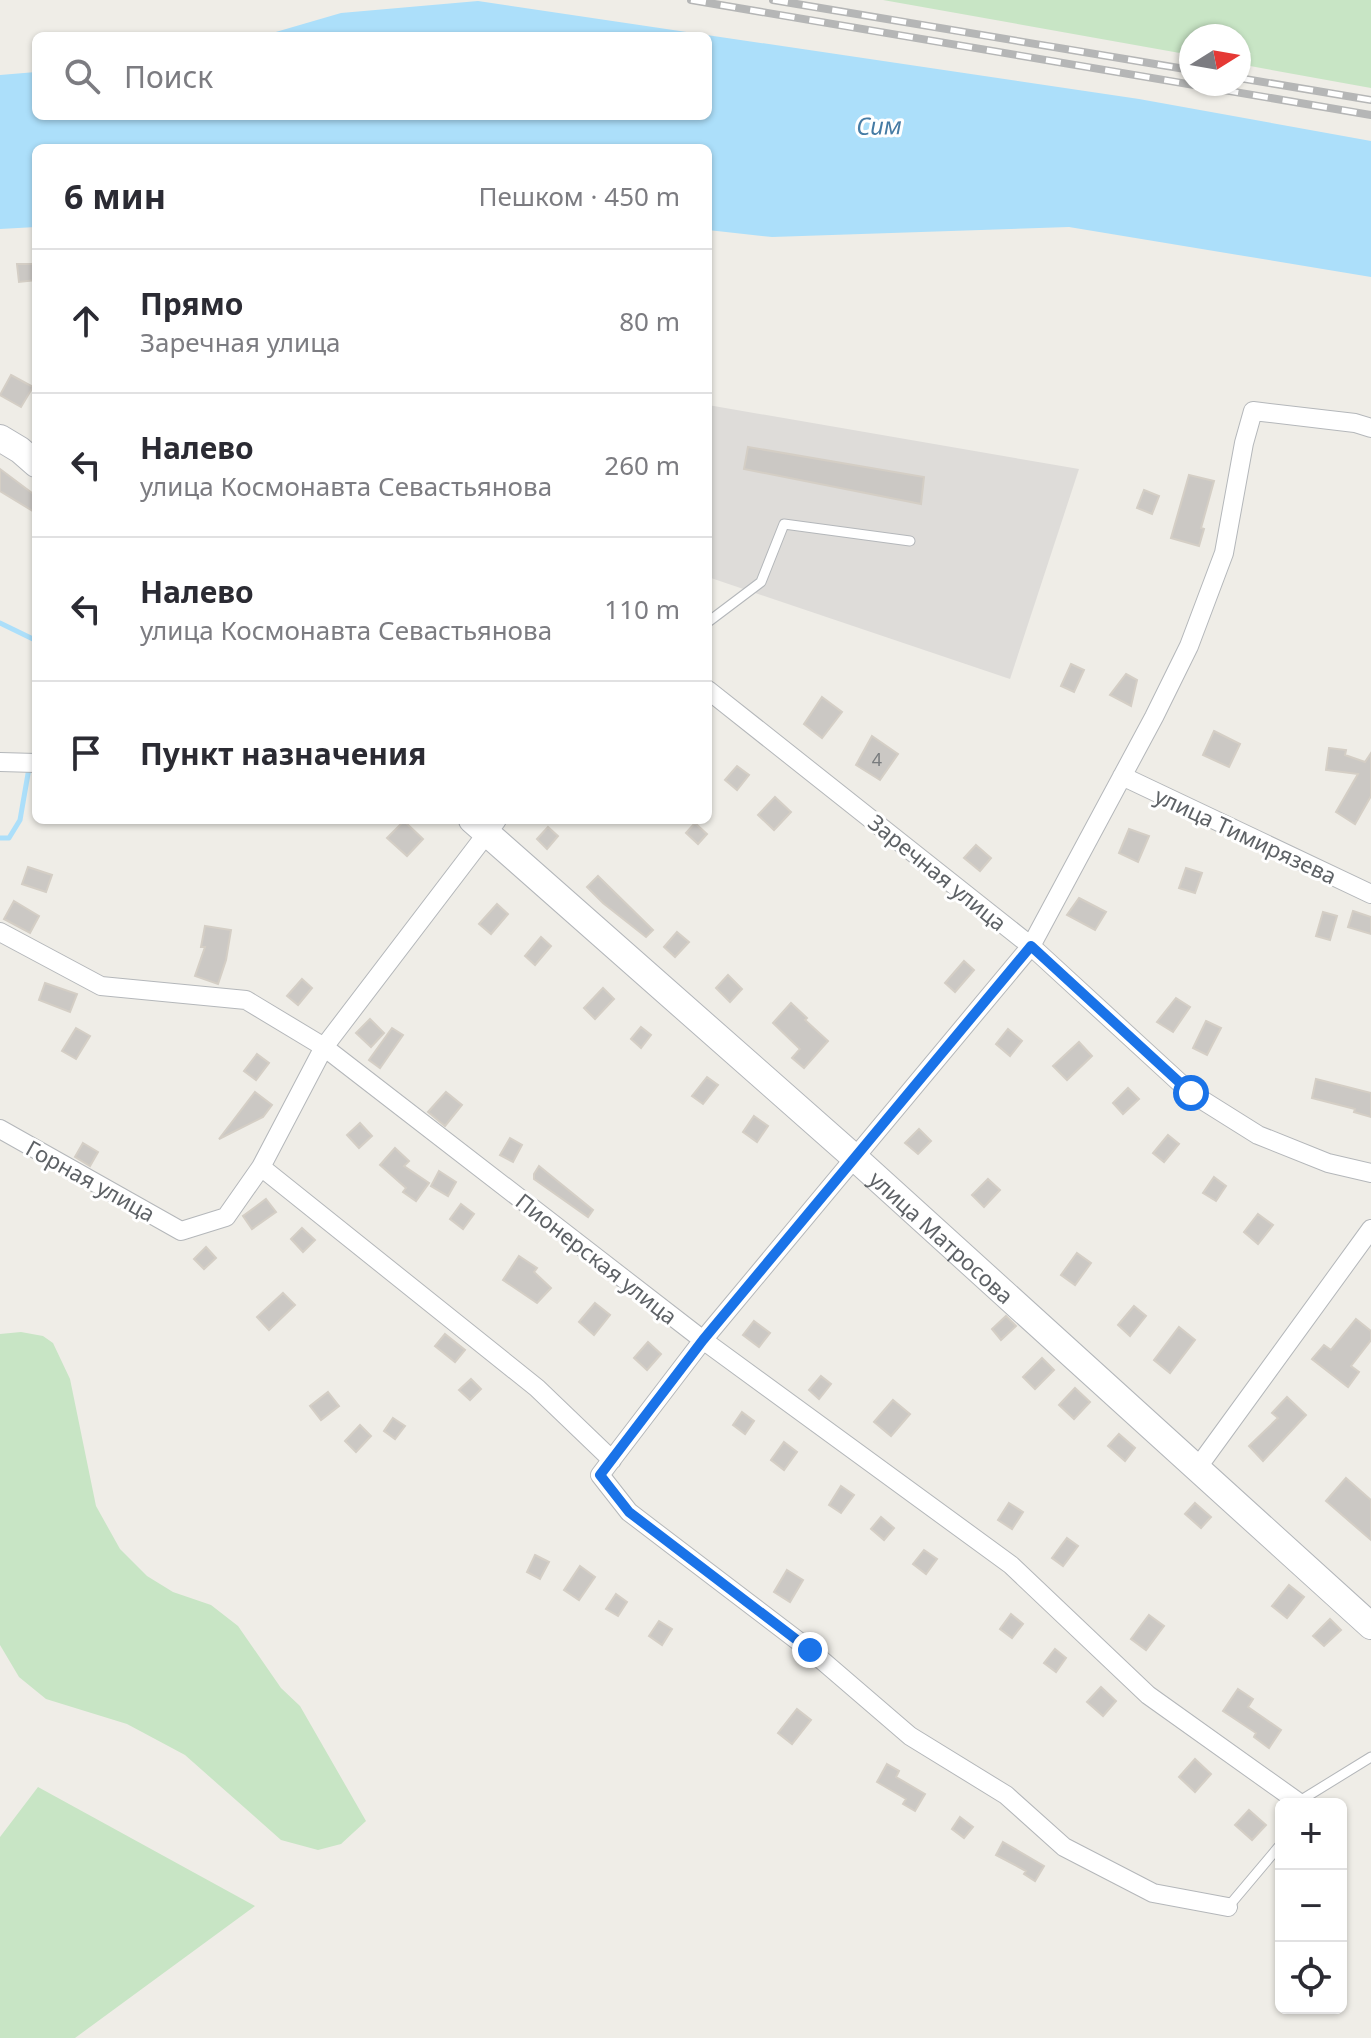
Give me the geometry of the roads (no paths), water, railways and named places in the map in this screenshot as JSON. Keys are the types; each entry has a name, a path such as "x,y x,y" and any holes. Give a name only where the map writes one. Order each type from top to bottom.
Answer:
{"main road":[{"path":"0,438 32,460"},
{"name":"улица Матросова","path":"485,824 1371,1626"}],"street":[{"path":"1228,1907 1153,1893 1064,1847 1006,1795 910,1736 810,1650 629,1512 600,1475 703,1340 1031,946 1189,646 1224,553 1244,443 1253,411 1355,423 1371,428"},
{"name":"Заречная улица","path":"712,693 1031,946 1191,1093 1258,1135 1328,1163 1371,1173"},
{"path":"0,762 32,763"},
{"name":"улица Тимирязева","path":"1122,776 1371,894"},
{"path":"485,824 324,1047 261,1167 537,1388 612,1460"},
{"name":"Пионерская улица","path":"0,932 101,986 246,1000 324,1047 703,1340 1011,1565 1148,1695 1291,1798"},
{"name":"Горная улица","path":"0,1129 181,1231 226,1217 261,1167"},
{"path":"1198,1467 1371,1229"}],"lane":[{"path":"712,619 761,582 784,524 910,541"},
{"path":"1306,1798 1371,1757"},
{"path":"1228,1907 1275,1851"}],"water":[{"path":"478,1 687,32 276,32 341,13"},
{"name":"Сим","path":"712,36 1139,99 1371,141 1371,277 1069,227 772,237 712,230 712,144 32,144 32,227 0,229 0,75 32,72 32,120 712,120"}],"waterway":[{"path":"0,623 32,639"},
{"path":"0,838 9,838 20,820 29,768"}],"railway":[{"path":"691,0 1371,115"},
{"path":"773,0 1179,68"},
{"path":"1251,80 1371,100"}]}
